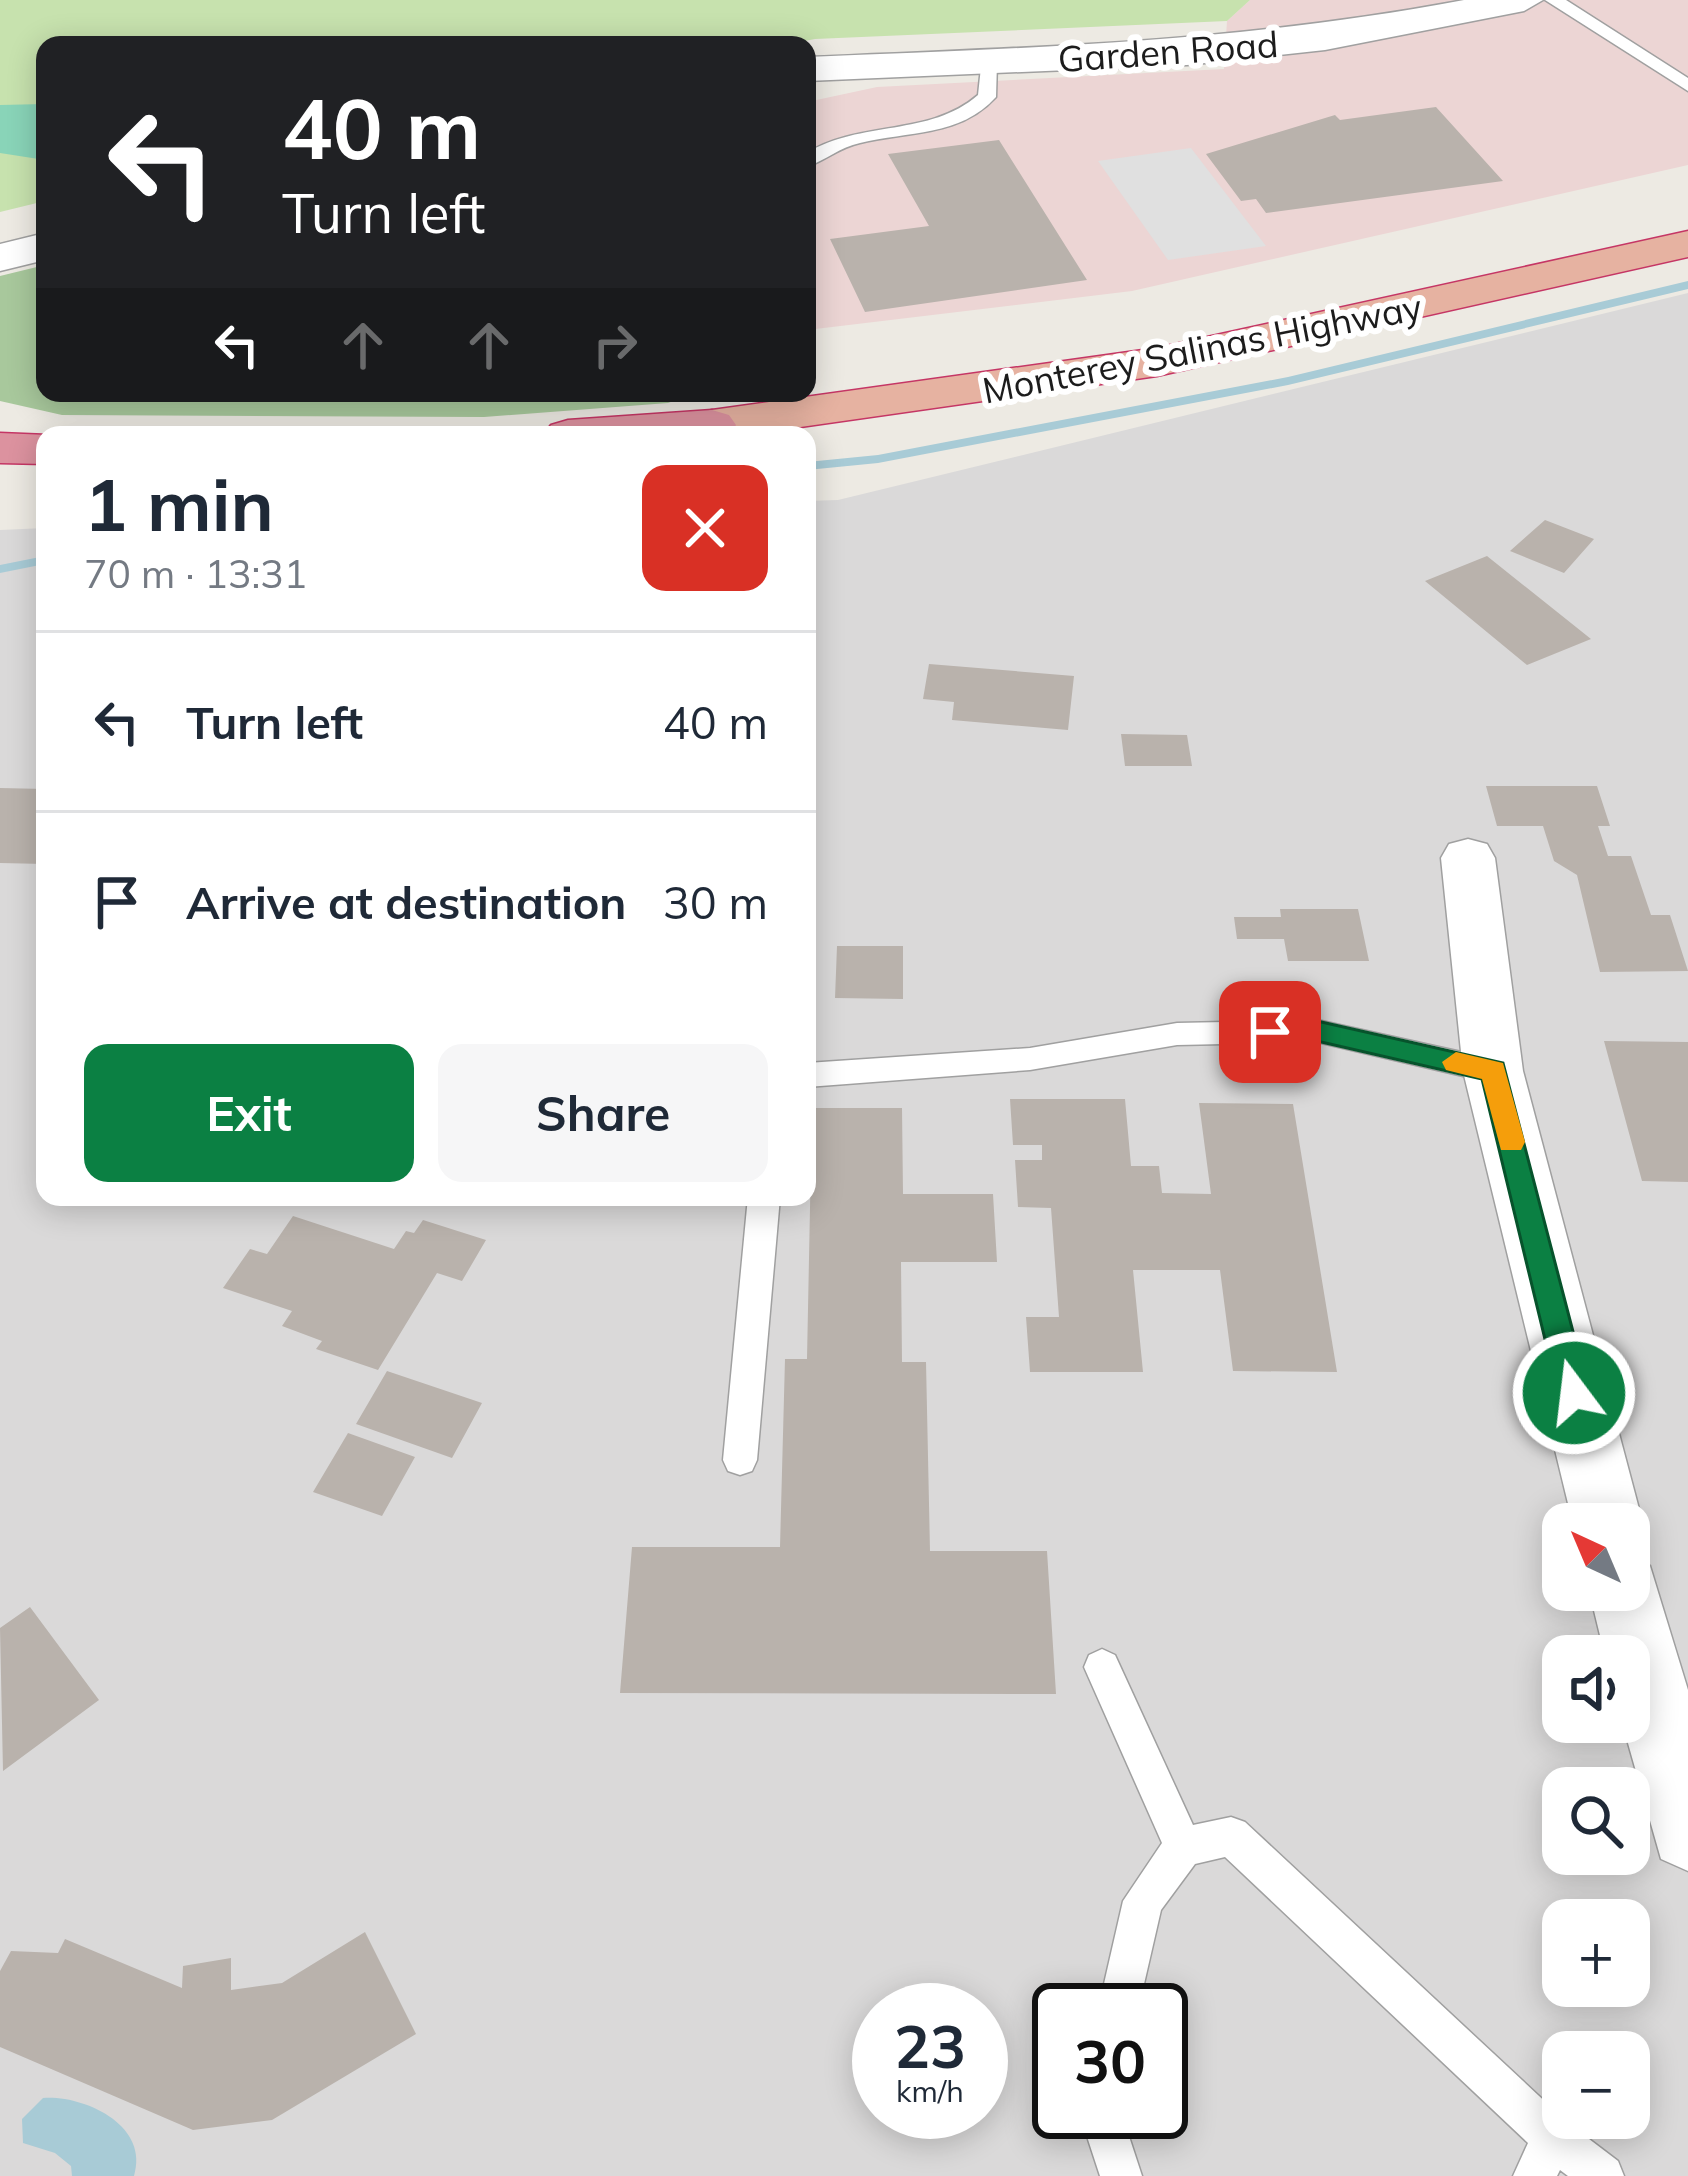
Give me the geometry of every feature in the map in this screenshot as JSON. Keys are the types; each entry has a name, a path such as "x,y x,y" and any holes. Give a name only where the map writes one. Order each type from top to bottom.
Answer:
{"highway":[{"name":"Monterey Salinas Highway","path":"706,426 1157,362 1688,244"},
{"name":"Monterey Salinas Highway","path":"698,426 712,425"},
{"path":"0,448 36,448"},
{"path":"0,475 36,474"}],"street":[{"name":"Garden Road","path":"816,69 1187,53 1304,40 1524,0"},
{"path":"0,258 36,248"},
{"path":"1468,858 1493,1071 1603,1503"},
{"path":"1630,1611 1688,1832"}],"lane":[{"path":"1554,0 1688,86"},
{"path":"816,156 840,142 946,123 975,111 987,97 988,62"},
{"path":"816,1074 1030,1059 1177,1034 1317,1031 1493,1071"},
{"path":"740,1460 763,1206"},
{"path":"1102,1667 1183,1846"},
{"path":"1124,1983 1143,1901 1183,1846 1231,1836 1544,2157 1603,2176"},
{"path":"1109,2139 1121,2176"}],"shaded area":[{"path":"1250,0 1688,0 1688,165 1132,291 816,329 816,100 877,87 1224,69 1227,21"},
{"path":"1191,148 1266,246 1168,260 1098,161"},
{"path":"1688,293 1688,2176 0,2176 0,530 36,528 36,1206 816,1206 816,501 838,500"}],"green space":[{"path":"0,0 1250,0 1227,21 816,39 36,36 36,203 0,212"},
{"path":"36,104 36,159 0,153 0,105"},
{"path":"36,267 36,402 671,402 484,417 62,415 0,401 0,276"}],"water":[{"path":"43,2098 94,2108 123,2128 136,2158 134,2176 72,2176 71,2166 55,2153 23,2143 22,2119"}],"building":[{"path":"1436,107 1503,181 1266,213 1256,199 1241,201 1206,154 1335,115 1340,120"},
{"path":"999,140 1087,280 865,312 830,239 929,226 888,154"},
{"path":"1545,520 1594,539 1564,573 1510,551"},
{"path":"1487,556 1591,639 1527,665 1425,581"},
{"path":"929,664 1074,676 1068,730 952,720 954,702 923,699"},
{"path":"1121,734 1187,735 1192,766 1125,766"},
{"path":"1486,786 1597,786 1610,826 1598,826 1608,856 1631,856 1651,915 1670,915 1688,971 1600,972 1577,875 1554,861 1543,826 1497,826"},
{"path":"0,788 36,789 36,864 0,863"},
{"path":"1280,909 1358,909 1369,961 1288,961 1284,939 1237,939 1234,917 1281,917"},
{"path":"837,946 903,946 903,999 835,998"},
{"path":"1604,1041 1688,1042 1688,1182 1642,1181"},
{"path":"1010,1099 1125,1099 1131,1166 1159,1166 1162,1193 1211,1194 1199,1103 1293,1104 1337,1372 1233,1371 1220,1270 1133,1270 1143,1372 1030,1372 1026,1317 1059,1317 1051,1208 1018,1207 1015,1160 1042,1160 1042,1145 1013,1145"},
{"path":"816,1108 902,1108 903,1194 993,1194 997,1262 901,1262 902,1362 926,1362 930,1551 1047,1551 1056,1694 620,1693 632,1547 780,1547 785,1359 807,1359"},
{"path":"293,1216 394,1249 406,1231 414,1233 423,1220 486,1240 462,1281 437,1273 378,1370 316,1349 322,1341 282,1326 292,1311 223,1288 250,1249 267,1254"},
{"path":"387,1371 482,1403 452,1458 356,1424"},
{"path":"348,1433 415,1457 382,1516 313,1492"},
{"path":"30,1607 99,1700 3,1771 0,1628"},
{"path":"365,1932 416,2034 272,2120 193,2130 0,2047 0,1971 11,1951 58,1953 65,1939 182,1988 183,1966 231,1958 231,1990 282,1983"}],"waterway":[{"path":"816,465 878,459 1288,381 1688,285"},
{"path":"0,569 36,562"}],"slow traffic":[{"path":"1456,1062 1493,1071 1511,1142"}],"route":[{"path":"1270,1032 1317,1031 1493,1071 1574,1393"}]}
